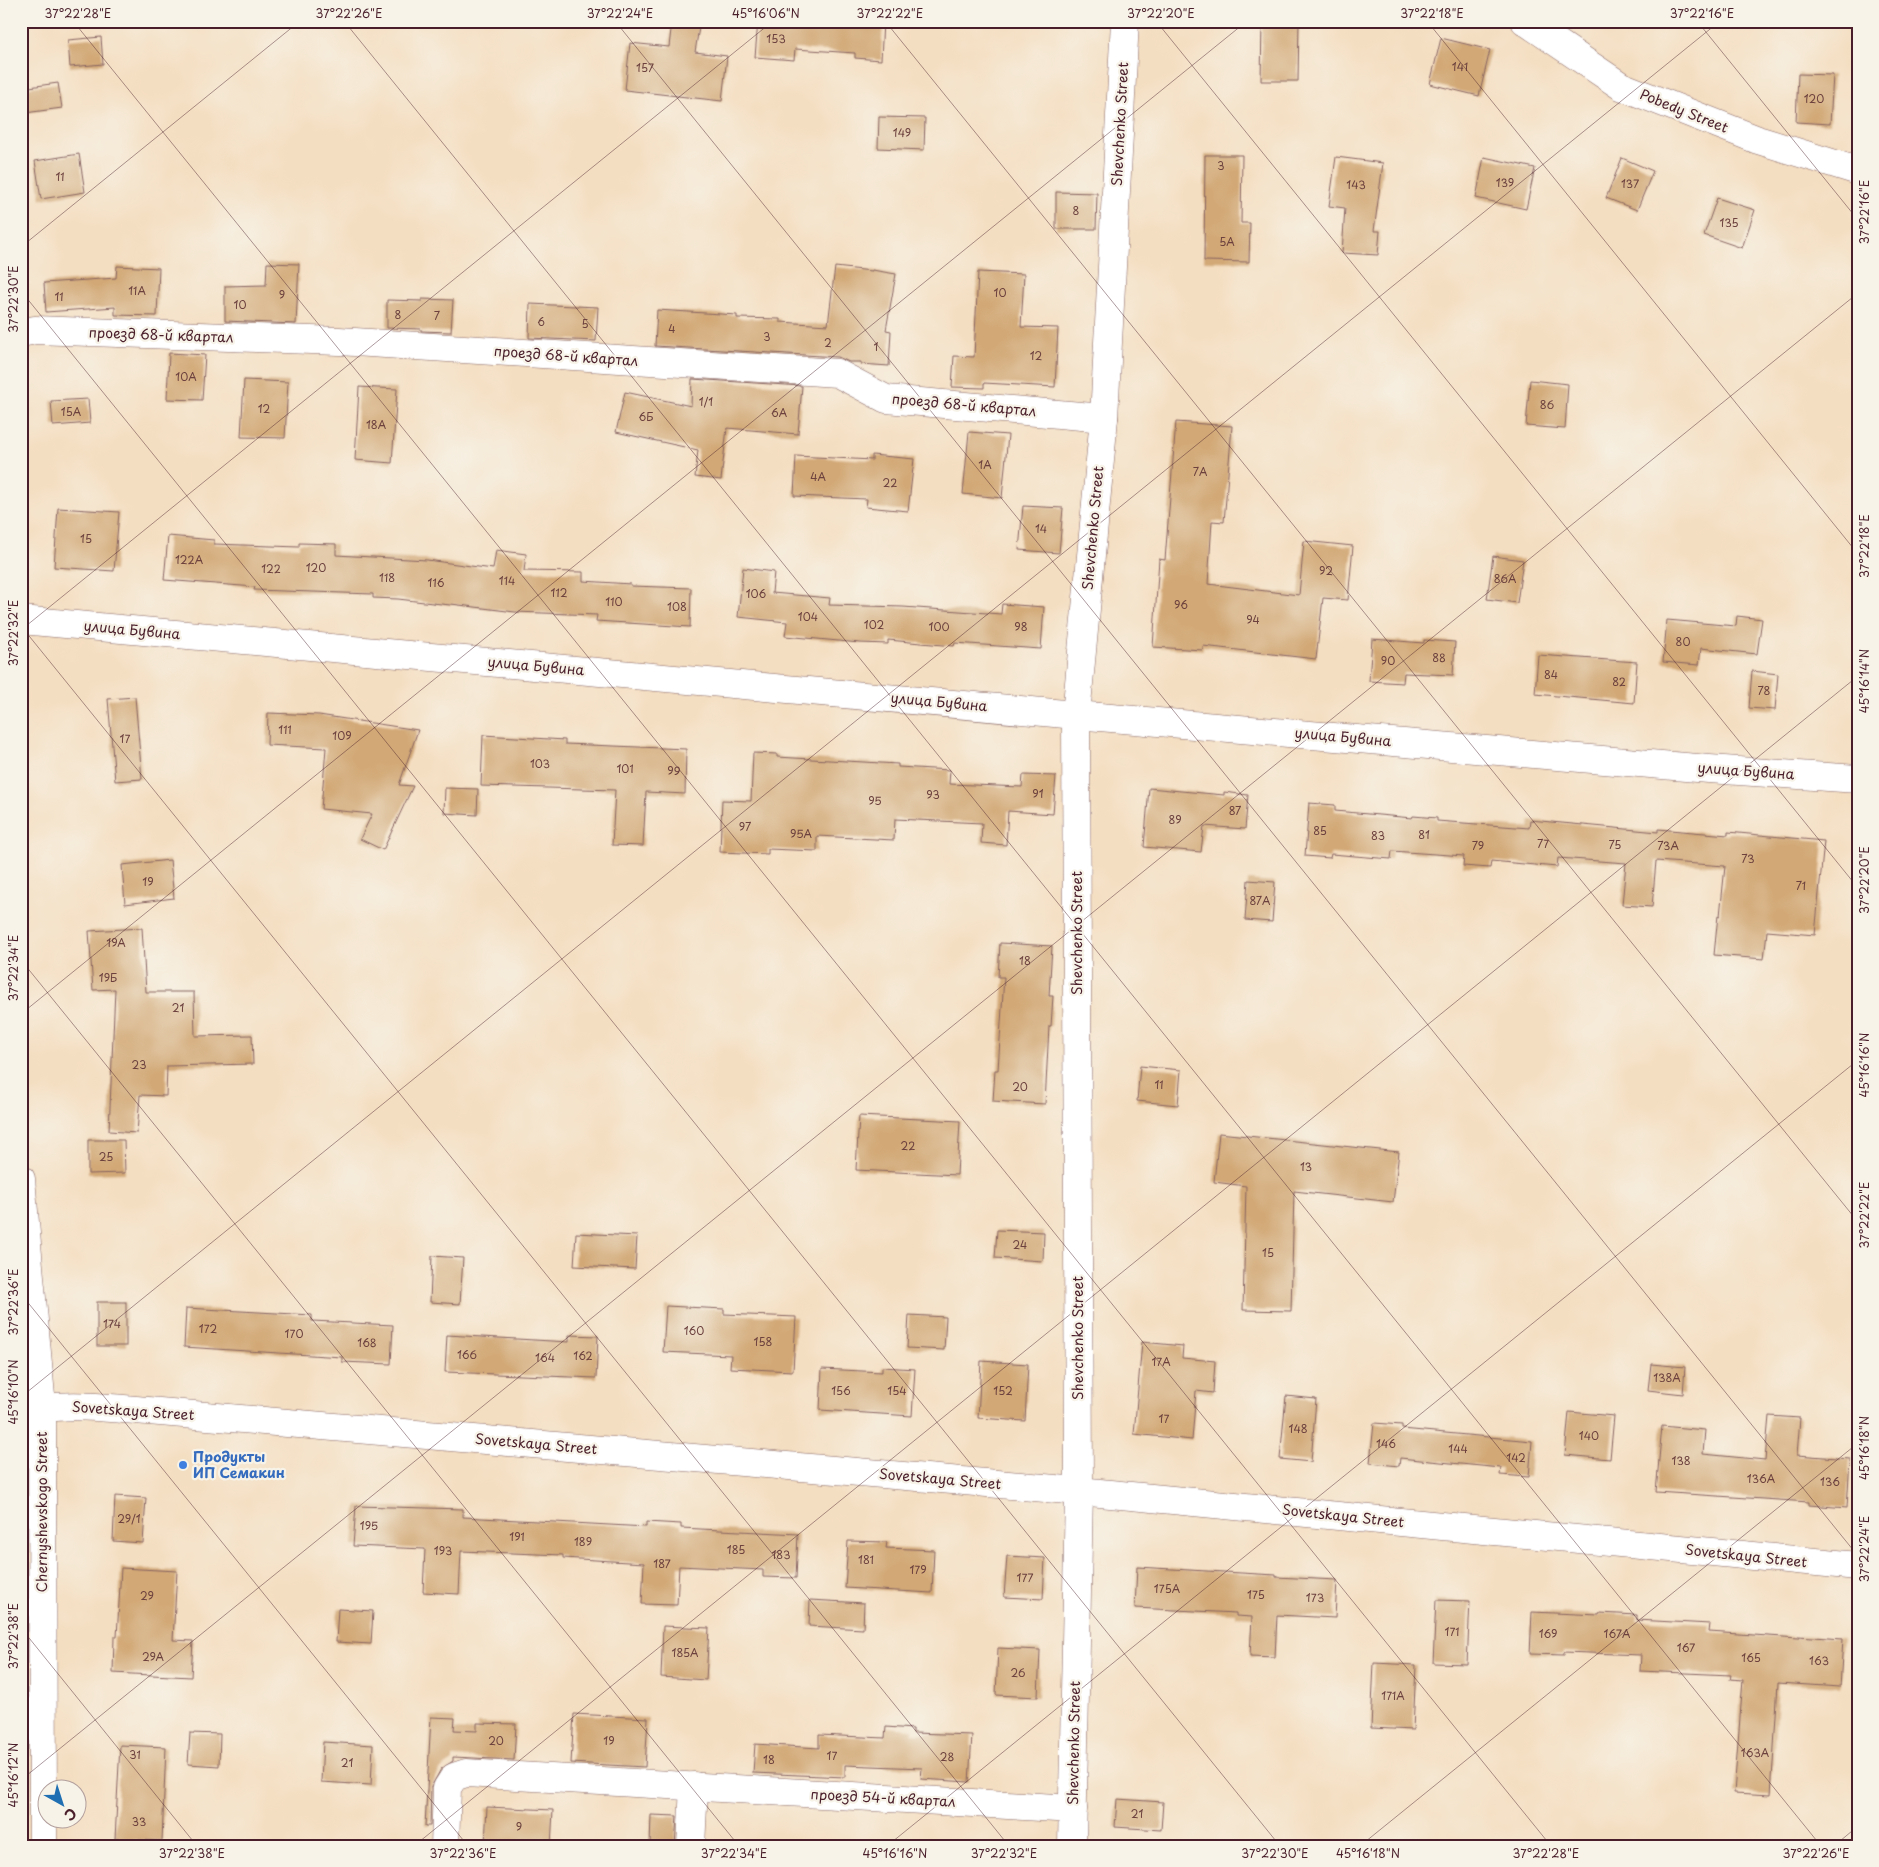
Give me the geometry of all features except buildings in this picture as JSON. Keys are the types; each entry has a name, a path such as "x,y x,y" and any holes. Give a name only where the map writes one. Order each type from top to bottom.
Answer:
{"street":[{"name":"Shevchenko Street","path":"1072,1846 1079,1491 1076,715 1104,418 1125,21"},
{"name":"Pobedy Street","path":"1525,21 1621,86 1758,140 1858,170"},
{"name":"проезд 68-й квартал","path":"21,333 35,330 339,341 836,374 886,399 1104,418"},
{"name":"улица Бувина","path":"21,620 1076,715 1709,769 1858,778"},
{"name":"Chernyshevskogo Street","path":"21,1179 32,1410 43,1846"},
{"name":"Sovetskaya Street","path":"32,1410 80,1406 148,1411 1079,1491 1858,1566"},
{"name":"проезд 54-й квартал","path":"445,1846 447,1788 454,1777 466,1773 1073,1809"},
{"path":"691,1846 694,1786"}],"place":[{"name":"Продукты ИП Семакин","path":"183,1465"}]}
